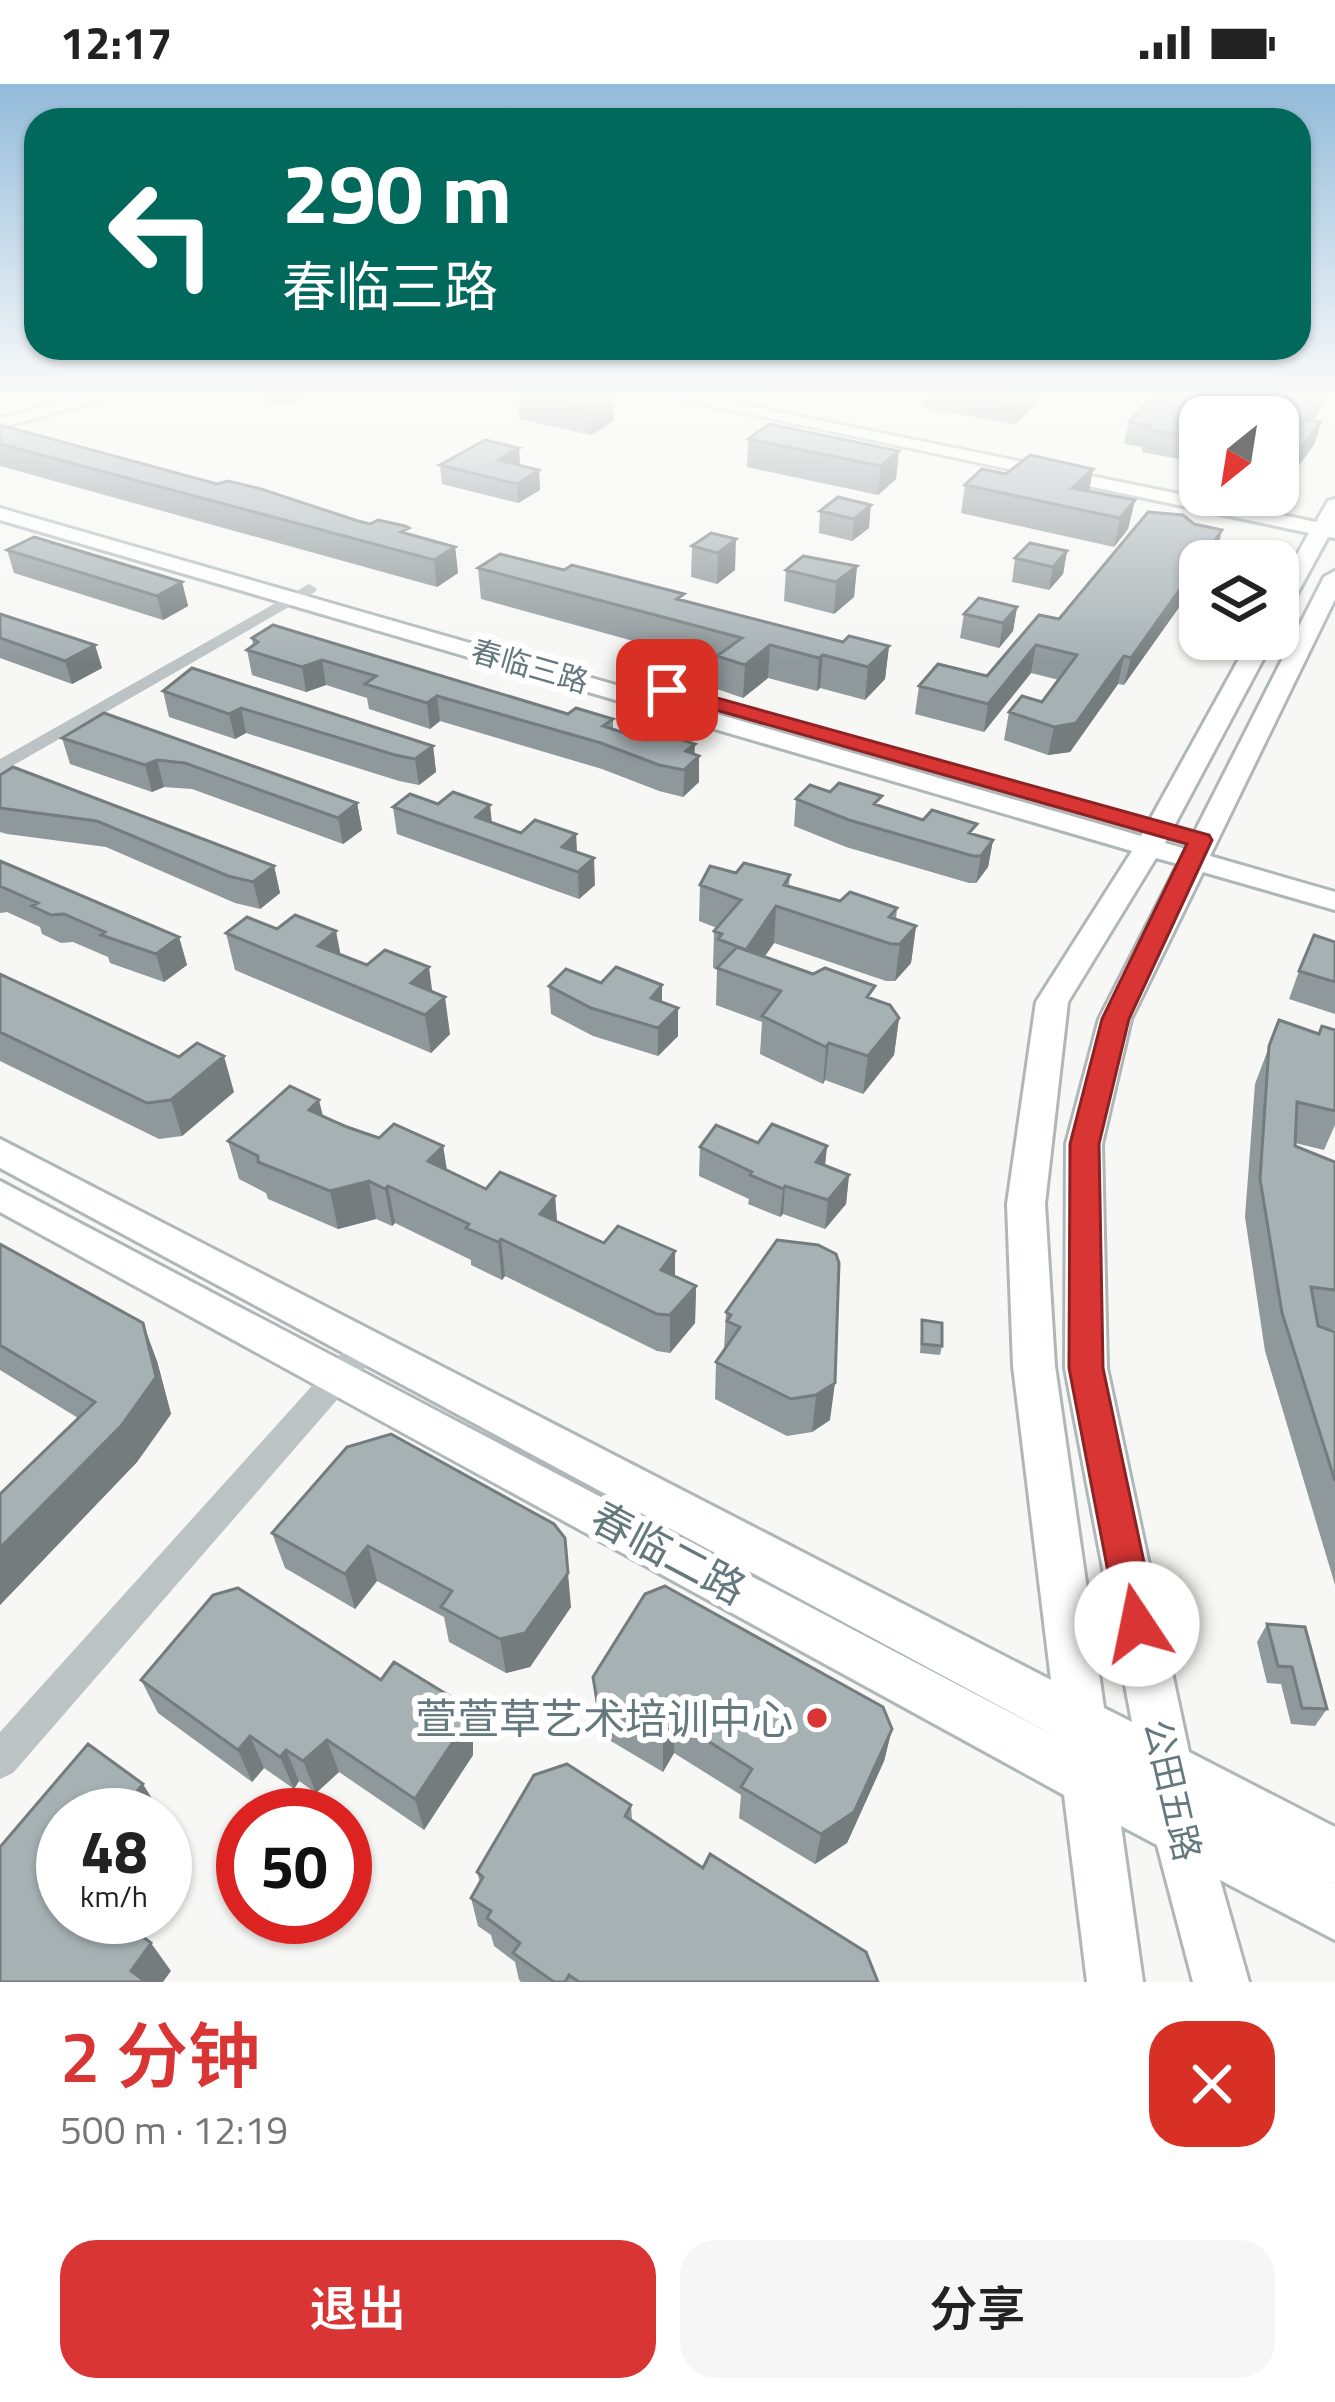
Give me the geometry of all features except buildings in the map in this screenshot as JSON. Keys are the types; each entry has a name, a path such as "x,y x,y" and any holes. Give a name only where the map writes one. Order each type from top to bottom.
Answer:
{"street":[{"path":"1134,486 1330,521"},
{"path":"1147,486 1179,489"},
{"name":"春临三路","path":"0,501 303,594"},
{"name":"春临三路","path":"0,514 303,594 1155,837 1335,901"},
{"path":"1299,514 1330,521"},
{"path":"1299,573 1330,521"},
{"name":"公田五路","path":"1221,1982 1179,1830 1086,1368 1084,1144 1115,1019 1335,577"},
{"path":"0,767 303,594"},
{"path":"1115,1982 1092,1779 1079,1721 1034,1366 1026,1204 1052,1002 1155,837 1251,660"},
{"name":"春临三路","path":"1196,850 1335,880"},
{"name":"春临二路","path":"0,1152 353,1360 1179,1830 1335,1913"},
{"name":"春临二路","path":"0,1195 353,1360 1079,1721 1335,1856"},
{"path":"0,1760 353,1360"}],"place":[{"name":"萱萱草艺术培训中心","path":"817,1718"}],"route":[{"path":"667,690 1200,840 1115,1019 1084,1144 1086,1368 1137,1624"}]}
